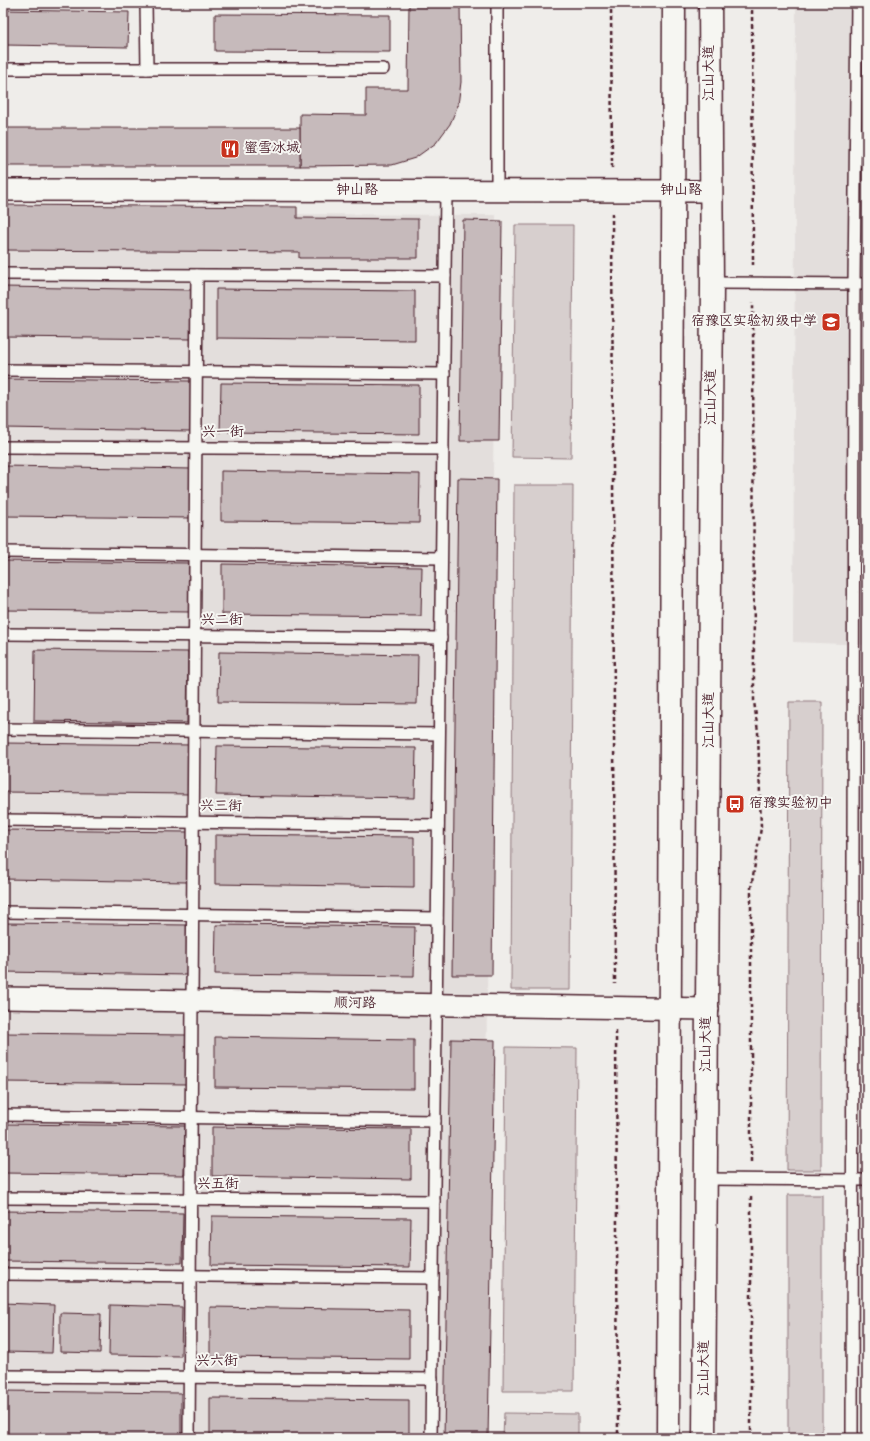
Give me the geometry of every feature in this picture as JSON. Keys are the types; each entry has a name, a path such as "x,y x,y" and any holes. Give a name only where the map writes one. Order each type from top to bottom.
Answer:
{"main road":[{"path":"668,1438 671,1009 674,3"},
{"name":"江山大道","path":"704,1438 712,283 710,3"}],"street":[{"name":"钟山路","path":"3,190 711,191"},
{"name":"顺河路","path":"3,998 708,1009"}],"lane":[{"path":"146,3 147,69"},
{"path":"497,3 497,191"},
{"path":"852,1438 854,284 857,3"},
{"path":"3,69 383,69"},
{"path":"431,1438 446,191"},
{"path":"3,274 445,276"},
{"path":"189,1438 197,275"},
{"path":"712,283 867,284"},
{"path":"3,370 444,374"},
{"name":"兴一街","path":"3,447 443,449"},
{"path":"3,552 441,558"},
{"name":"兴二街","path":"3,634 441,638"},
{"path":"3,729 439,734"},
{"name":"兴三街","path":"3,820 438,825"},
{"path":"3,912 437,918"},
{"path":"3,1115 435,1121"},
{"path":"706,1179 867,1180"},
{"name":"兴五街","path":"3,1198 434,1201"},
{"path":"3,1274 433,1278"},
{"name":"兴六街","path":"3,1376 432,1379"}],"path":[{"path":"611,3 618,1438"},
{"path":"751,1438 751,888 761,828 758,732 754,701 752,3"}],"shaded area":[{"name":"宿豫区实验初级中学","path":"796,3 867,3 867,645 793,642"},
{"path":"3,213 496,215 482,1438 3,1438"},
{"path":"515,225 573,225 571,458 512,457"},
{"path":"514,485 573,485 570,990 511,990"},
{"path":"789,702 822,702 821,1170 787,1170"},
{"path":"506,1047 577,1048 574,1391 503,1391"},
{"path":"788,1195 822,1195 822,1438 788,1438"},
{"path":"504,1413 578,1414 578,1438 503,1438"}],"building":[{"path":"409,3 460,3 461,82 458,105 450,124 436,143 415,158 392,165 300,166 300,114 366,115 366,89 408,89"},
{"path":"3,10 129,12 128,47 3,45"},
{"path":"215,14 390,15 390,52 215,51"},
{"path":"3,128 300,128 300,166 3,166"},
{"path":"3,205 297,207 297,218 418,219 418,258 299,258 299,252 3,250"},
{"path":"463,220 502,221 499,441 460,441"},
{"path":"3,287 192,290 191,339 3,337"},
{"path":"216,289 415,291 415,340 216,338"},
{"path":"3,379 191,381 190,431 3,428"},
{"path":"221,383 419,385 419,434 220,432"},
{"path":"3,466 193,469 192,518 3,516"},
{"path":"221,471 420,474 419,523 221,521"},
{"path":"458,478 497,479 492,975 452,975"},
{"path":"3,561 190,563 190,612 3,610"},
{"path":"222,564 422,567 421,616 222,614"},
{"path":"35,650 188,652 187,723 34,721"},
{"path":"219,652 418,655 417,704 218,702"},
{"path":"3,743 193,745 192,794 3,792"},
{"path":"217,746 416,748 415,798 216,795"},
{"path":"3,830 188,832 187,882 3,879"},
{"path":"215,835 414,837 414,887 215,884"},
{"path":"3,923 188,925 188,975 3,972"},
{"path":"216,925 415,927 414,976 215,974"},
{"path":"3,1033 186,1035 186,1084 3,1082"},
{"path":"215,1037 414,1040 414,1089 215,1087"},
{"path":"451,1039 495,1040 488,1438 444,1438"},
{"path":"3,1124 185,1126 184,1175 3,1173"},
{"path":"212,1127 411,1129 411,1179 212,1176"},
{"path":"3,1211 183,1213 182,1263 3,1261"},
{"path":"212,1216 411,1218 410,1267 211,1265"},
{"path":"3,1303 54,1305 52,1353 3,1352"},
{"path":"110,1305 182,1307 181,1356 109,1355"},
{"path":"210,1307 409,1310 409,1359 210,1357"},
{"path":"60,1313 101,1314 100,1353 60,1352"},
{"path":"3,1391 181,1393 181,1438 3,1438"},
{"path":"210,1398 409,1400 409,1438 210,1438"}],"place":[{"name":"蜜雪冰城","path":"230,149"},
{"name":"宿豫区实验初级中学","path":"831,322"},
{"name":"宿豫实验初中","path":"735,804"}]}
